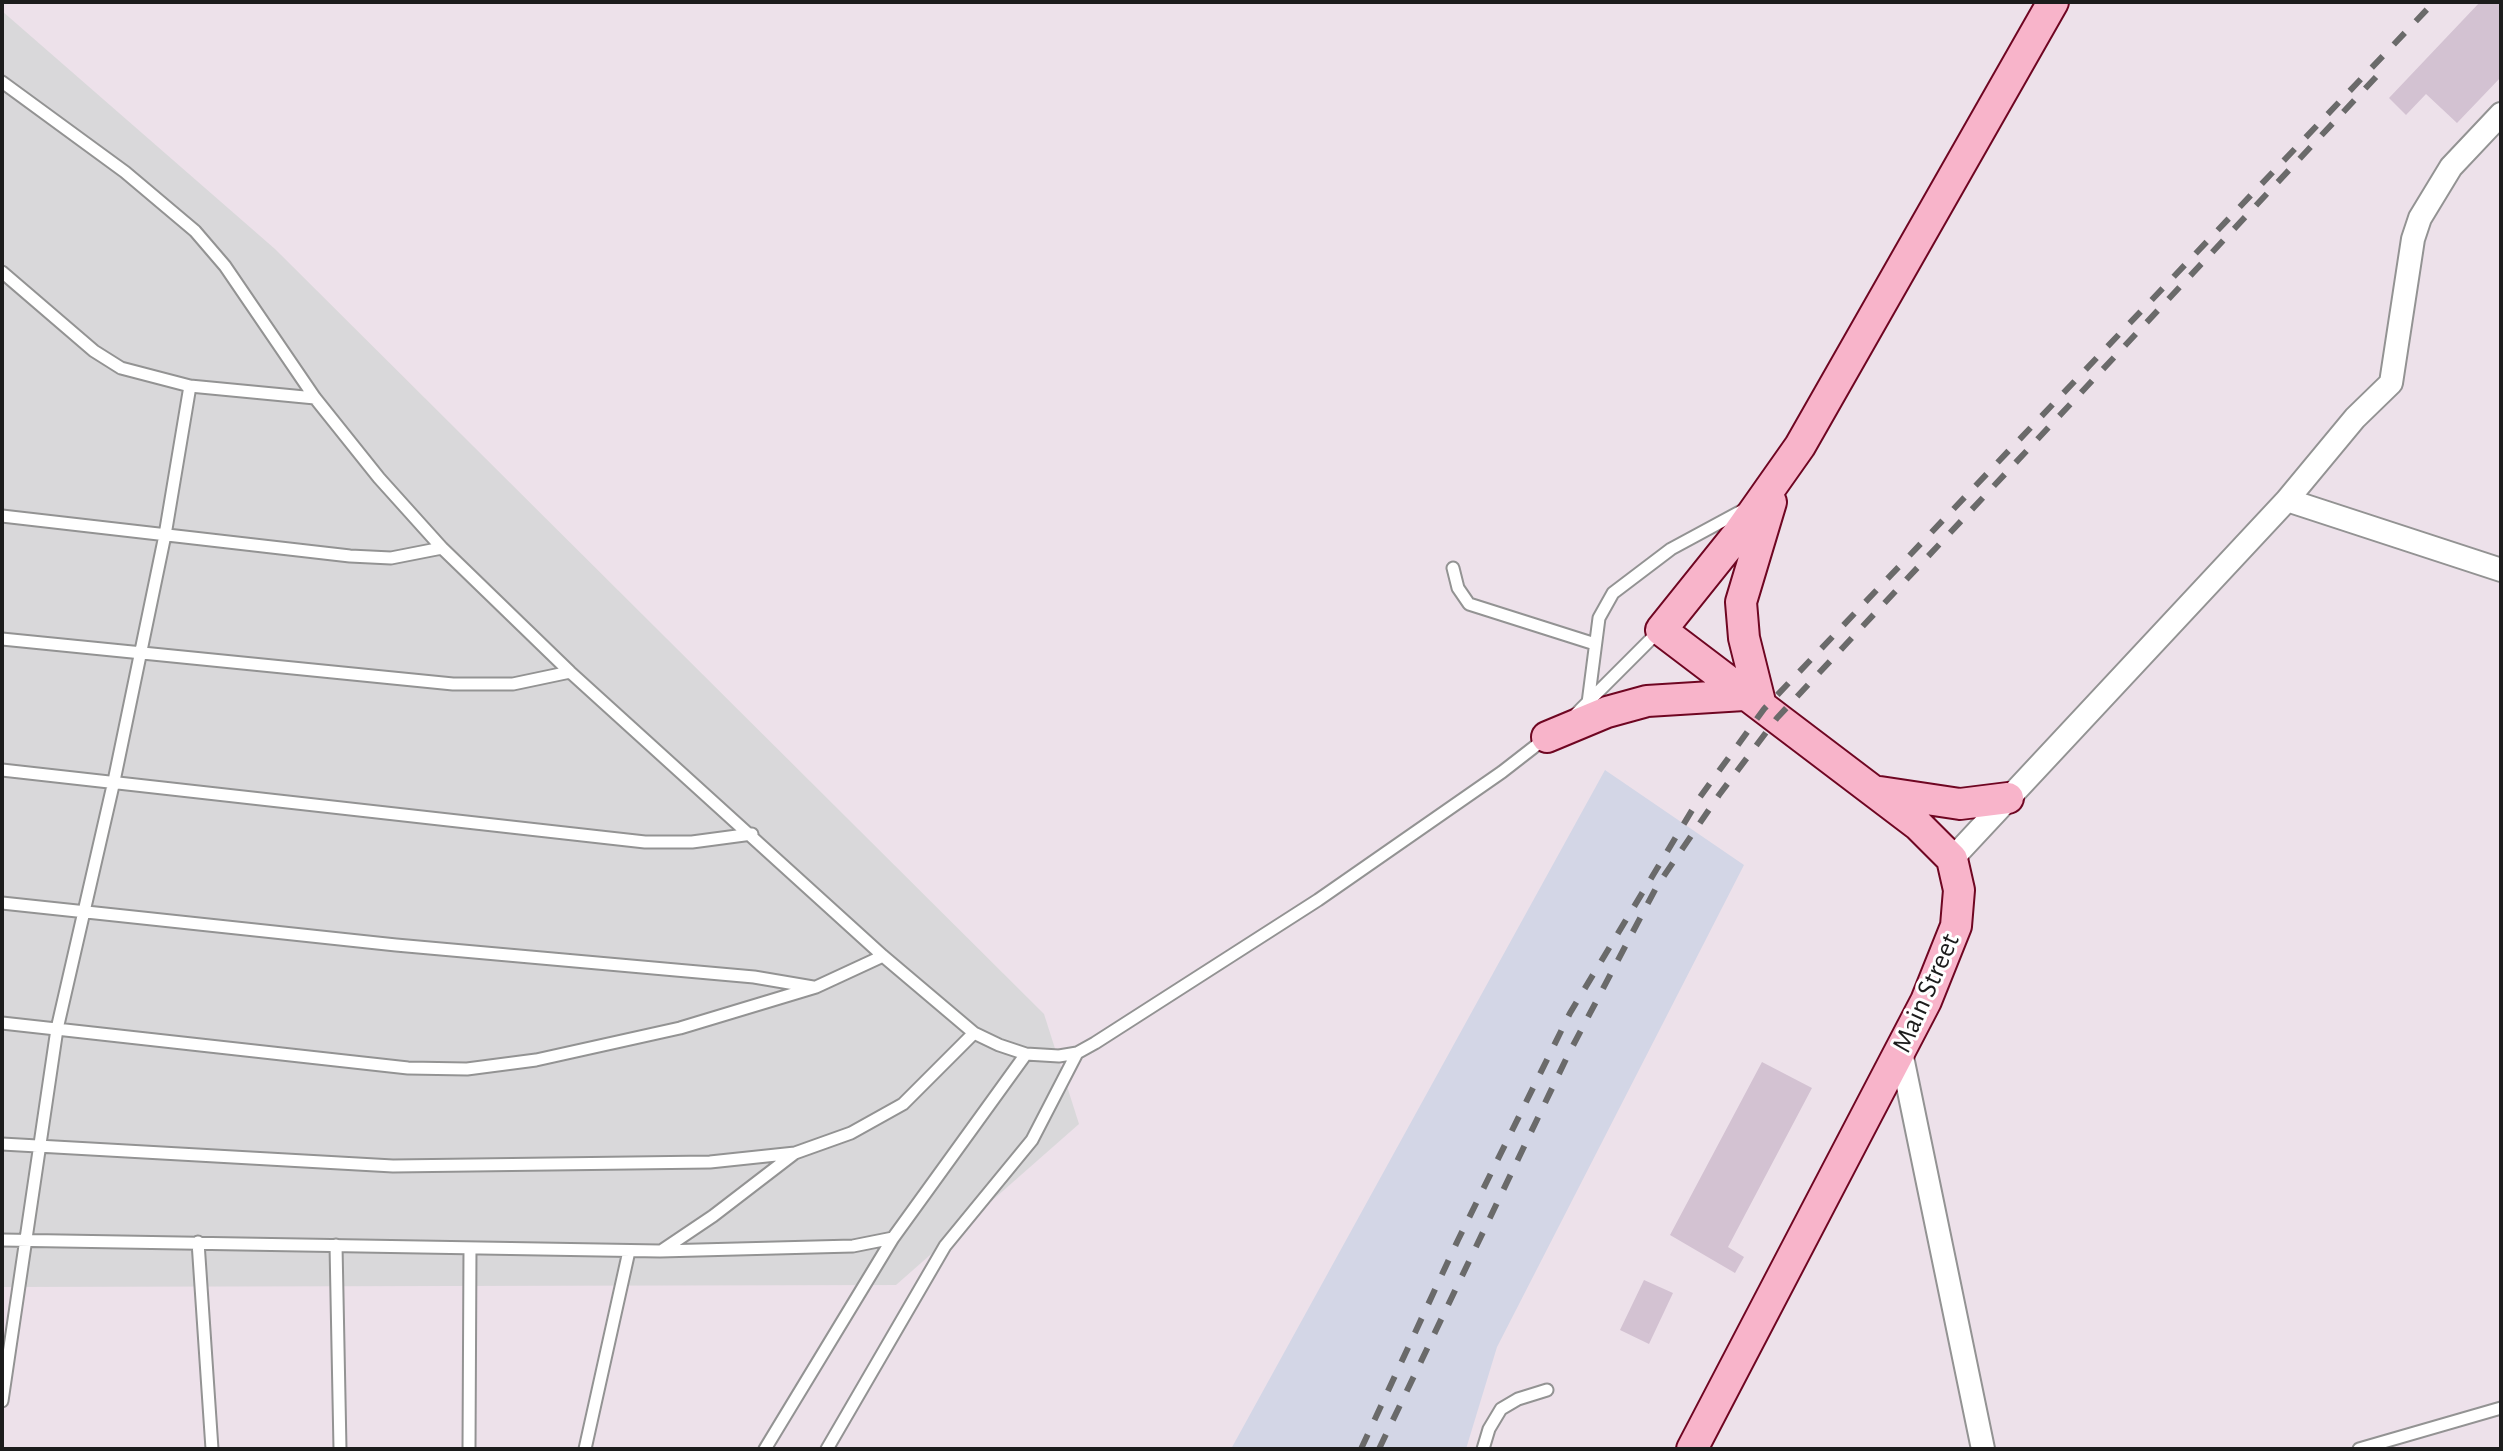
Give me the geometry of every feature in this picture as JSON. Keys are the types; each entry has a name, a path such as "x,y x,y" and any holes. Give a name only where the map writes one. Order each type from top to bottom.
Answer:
{"main road":[{"path":"1952,859 1938,842 1874,790 1661,630 1800,446 2053,2"},
{"path":"1752,700 1741,602 1768,492"},
{"path":"1547,737 1607,712 1647,701 1752,700"},
{"path":"1874,790 1960,804 2008,798"},
{"name":"Main Street","path":"1692,1449 1796,1246 1901,1052 1956,926 1959,890 1952,859"}],"street":[{"path":"1952,859 2287,500 2355,418 2391,383 2413,239 2420,218 2451,167 2501,114"},
{"path":"2287,500 2501,570"},
{"path":"1901,1052 1983,1449"}],"lane":[{"path":"2,82 125,172 195,231 225,266 315,398 379,478 442,548 570,672 883,956 974,1033 1026,1054 1077,1053 1318,900 1502,772 1547,737 1588,703 1661,630"},
{"path":"2,272 109,362 149,377 190,386 315,398"},
{"path":"2,1401 57,1029 114,781 165,535 190,386"},
{"path":"1588,703 1599,618 1613,593 1634,574 1671,549 1768,492"},
{"path":"2,516 391,558 442,548"},
{"path":"1453,568 1458,588 1469,604 1595,644"},
{"path":"2,639 453,684 513,684 570,672"},
{"path":"2,770 645,842 692,842 752,834"},
{"path":"2,903 396,945 754,977 816,987"},
{"path":"2,1023 393,1067 467,1069 536,1060 680,1028 816,987 883,956"},
{"path":"2,1144 37,1149 393,1166 710,1162 795,1153 851,1133 903,1104 974,1033"},
{"path":"827,1449 945,1246 1017,1162 1044,1120 1077,1053"},
{"path":"765,1449 893,1238 1026,1054"},
{"path":"660,1251 713,1216 795,1153"},
{"path":"2,1240 660,1251 817,1249 893,1238"},
{"path":"198,1242 212,1449"},
{"path":"336,1245 340,1449"},
{"path":"469,1449 470,1248"},
{"path":"585,1449 629,1251"},
{"path":"1483,1449 1489,1429 1501,1409 1518,1399 1547,1390"},
{"path":"2359,1449 2501,1408"}],"shaded area":[{"path":"2,11 275,249 1044,1014 1079,1124 896,1285 2,1287"},
{"path":"1605,770 1744,865 1497,1347 1466,1449 1231,1449"}],"building":[{"path":"2480,2 2501,2 2501,77 2457,123 2426,94 2406,115 2389,98"},
{"path":"1762,1062 1812,1088 1728,1247 1744,1257 1735,1273 1670,1235"},
{"path":"1644,1280 1673,1293 1649,1344 1620,1330"}],"railway":[{"path":"1361,1449 1458,1240 1570,1013 1700,797 1764,709 2434,2"},
{"path":"1379,1449 1568,1055 1657,886 1719,795 1777,718 2376,77"}]}
